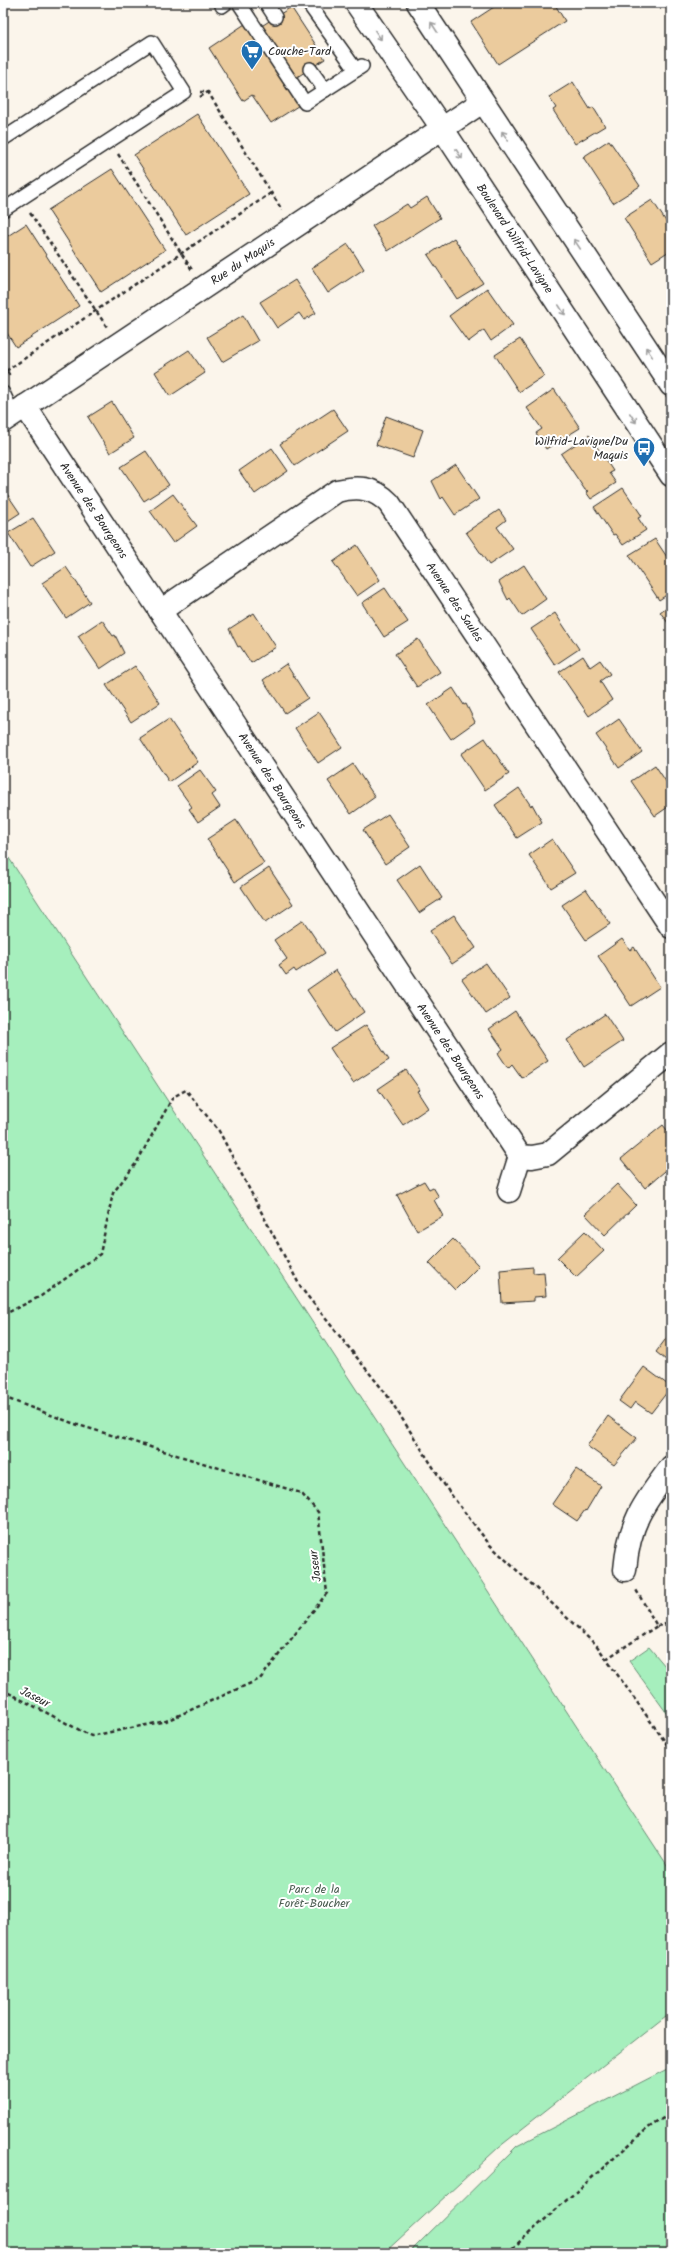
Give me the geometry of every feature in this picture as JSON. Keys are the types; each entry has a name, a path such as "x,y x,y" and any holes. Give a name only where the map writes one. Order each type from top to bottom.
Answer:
{"street":[{"name":"Boulevard Wilfrid-Lavigne","path":"356,3 665,452 671,475"},
{"path":"418,3 482,102 671,384"},
{"name":"Rue du Maquis","path":"14,414 482,102"},
{"name":"Avenue des Bourgeons","path":"14,414 160,611 520,1156"},
{"name":"Avenue des Saules","path":"160,611 337,491 352,487 366,488 379,493 389,503 671,927"},
{"path":"509,1191 520,1156 532,1158 548,1154 671,1053"},
{"path":"625,1570 632,1528 644,1502 671,1467"}],"lane":[{"path":"239,3 305,103 359,68 308,3"},
{"path":"266,3 275,17"},
{"path":"3,139 152,42 184,92 3,210"},
{"path":"310,69 325,90"},
{"path":"3,393 14,414"}],"path":[{"path":"184,92 208,92 282,211"},
{"path":"110,141 192,270"},
{"path":"6,371 271,193"},
{"path":"20,199 107,327"},
{"path":"3,1315 41,1296 100,1254 113,1193 137,1162 173,1097 186,1090 219,1131 301,1288 387,1395 449,1492 490,1544 597,1646 671,1750"},
{"name":"Jaseur","path":"3,1397 75,1424 301,1493 318,1512 327,1593 260,1680 166,1721 91,1736 3,1690"},
{"path":"625,1570 657,1626"},
{"path":"606,1659 657,1626 671,1623"},
{"path":"507,2253 648,2128 671,2113"}],"green space":[{"name":"Parc de la Forêt-Boucher","path":"3,849 671,1871 671,2012 499,2147 384,2253 3,2253"},
{"path":"649,1647 671,1673 671,1719 629,1661"},
{"path":"671,2067 671,2253 409,2253 517,2146"}],"building":[{"path":"500,3 554,3 565,21 498,64 471,22"},
{"path":"291,7 325,59 294,79 260,27"},
{"name":"Couche-Tard","path":"248,22 301,104 271,123 252,95 243,101 209,48"},
{"path":"573,82 590,109 593,107 605,126 575,144 553,110 556,108 549,97"},
{"path":"197,114 249,194 186,235 134,155"},
{"path":"609,140 640,186 613,203 583,157"},
{"path":"112,169 165,250 101,292 48,210"},
{"path":"427,197 440,218 388,251 372,226 407,204 410,208"},
{"path":"652,200 671,229 671,250 652,262 624,218"},
{"path":"26,224 79,306 16,347 3,327 3,239"},
{"path":"454,238 483,283 457,299 428,255"},
{"path":"348,244 364,269 328,293 312,268"},
{"path":"295,280 316,313 304,320 299,313 277,328 260,302"},
{"path":"487,288 513,325 491,341 484,330 468,342 449,316"},
{"path":"243,315 258,341 222,362 207,337"},
{"path":"520,339 544,376 519,392 495,355"},
{"path":"189,350 205,373 170,396 155,372"},
{"path":"554,389 580,428 546,449 536,433 542,429 527,408"},
{"path":"112,402 134,438 110,453 88,417"},
{"path":"333,409 348,431 295,466 280,444"},
{"path":"386,416 423,430 413,458 376,445"},
{"path":"589,435 613,471 609,473 616,483 591,499 586,492 588,491 585,490 561,454"},
{"path":"272,448 288,471 255,494 239,471"},
{"path":"146,451 169,485 144,501 121,467"},
{"path":"456,465 479,499 455,515 443,497 441,499 432,481"},
{"path":"3,488 20,513 3,524"},
{"path":"623,488 642,516 638,518 646,530 623,545 615,534 613,535 594,507"},
{"path":"173,494 197,526 173,543 150,511"},
{"path":"499,510 506,520 497,527 513,549 489,565 466,532"},
{"path":"33,518 55,551 30,567 8,533"},
{"path":"655,539 671,563 671,592 659,600 629,555"},
{"path":"357,545 380,580 357,596 333,562"},
{"path":"524,565 546,599 522,616 510,598 508,600 499,582"},
{"path":"66,567 90,602 66,618 42,583"},
{"path":"385,588 408,622 384,637 362,603"},
{"path":"671,604 671,627 660,612"},
{"path":"254,613 276,647 251,663 240,646 238,647 229,629"},
{"path":"555,613 579,649 555,665 531,629"},
{"path":"102,620 113,636 115,635 124,653 100,669 78,636"},
{"path":"418,639 440,672 417,687 395,654"},
{"path":"583,656 590,667 600,660 610,674 600,681 612,700 589,716 559,672"},
{"path":"286,664 308,698 285,713 263,680"},
{"path":"135,666 160,703 131,722 106,685"},
{"path":"453,688 464,705 466,704 475,722 451,739 428,705"},
{"path":"319,712 342,747 318,763 295,728"},
{"path":"169,719 198,762 169,782 140,738"},
{"path":"619,719 642,752 619,768 596,735"},
{"path":"485,738 509,774 485,790 461,754"},
{"path":"353,764 375,797 351,814 328,781"},
{"path":"655,765 671,789 671,805 655,816 631,781"},
{"path":"200,770 216,792 212,795 220,807 198,822 189,809 192,807 177,786"},
{"path":"519,788 531,806 532,804 542,822 517,838 495,805"},
{"path":"388,814 410,847 385,864 363,830"},
{"path":"236,820 264,863 235,882 207,839"},
{"path":"552,839 575,873 551,888 529,855"},
{"path":"420,864 442,898 419,913 397,880"},
{"path":"269,868 293,904 265,923 241,887"},
{"path":"586,889 610,924 586,940 562,905"},
{"path":"454,915 476,948 452,964 430,931"},
{"path":"303,920 325,953 296,972 294,969 286,975 279,965 287,959 274,940"},
{"path":"622,939 630,950 634,947 660,987 631,1006 598,956"},
{"path":"486,963 510,998 486,1014 462,979"},
{"path":"336,970 364,1012 335,1032 307,990"},
{"path":"515,1011 548,1061 522,1078 512,1064 508,1068 498,1053 503,1049 489,1029"},
{"path":"605,1014 623,1041 584,1067 567,1040"},
{"path":"366,1025 389,1060 353,1083 330,1048"},
{"path":"406,1070 420,1090 417,1091 428,1108 403,1125 378,1089"},
{"path":"663,1125 671,1135 671,1166 645,1188 621,1159"},
{"path":"424,1181 429,1189 433,1187 439,1197 434,1200 443,1216 417,1231 397,1195"},
{"path":"617,1184 636,1205 605,1235 585,1214"},
{"path":"585,1231 604,1251 576,1277 557,1258"},
{"path":"453,1239 479,1266 455,1290 429,1263"},
{"path":"533,1267 533,1273 544,1272 546,1296 534,1297 534,1301 502,1303 500,1270"},
{"path":"671,1332 671,1364 656,1352"},
{"path":"644,1367 671,1387 651,1413 635,1402 630,1409 619,1401"},
{"path":"608,1416 637,1438 614,1465 587,1446"},
{"path":"576,1469 601,1486 586,1511 585,1510 577,1521 552,1504"}],"place":[{"name":"Couche-Tard","path":"252,70"},
{"name":"Wilfrid-Lavigne/Du Maquis","path":"644,468"}]}
